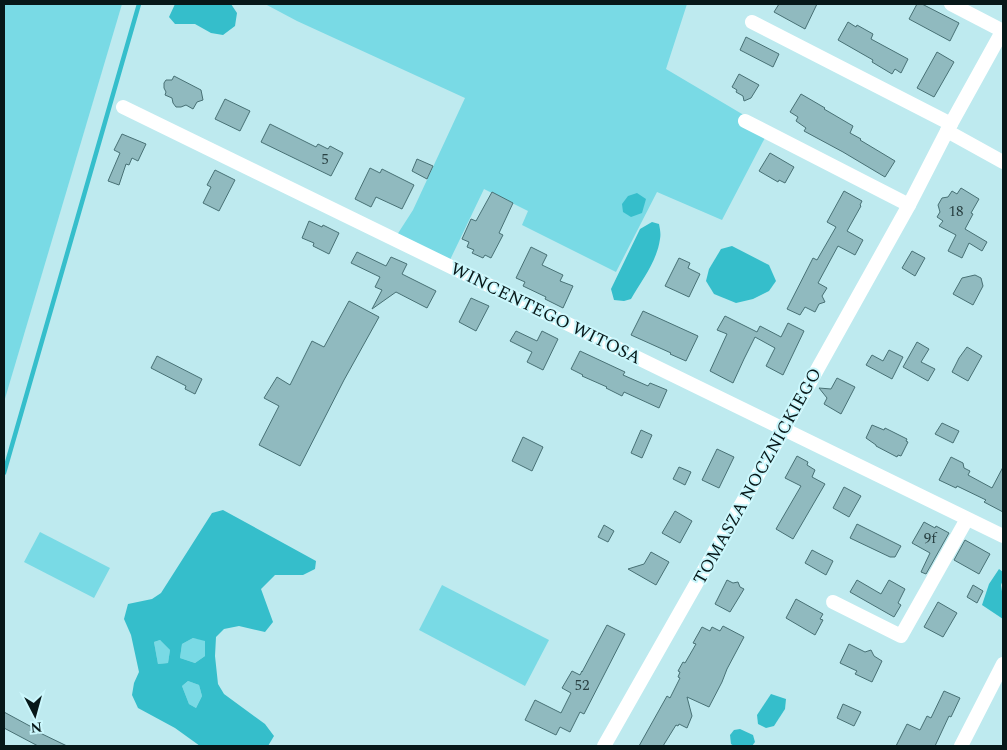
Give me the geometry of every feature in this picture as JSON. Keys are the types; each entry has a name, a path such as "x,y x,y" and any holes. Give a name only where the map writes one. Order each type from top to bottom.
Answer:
{"street":[{"name":"TOMASZA NOCZNICKIEGO","path":"604,746 784,429 1003,30 951,4"},
{"path":"752,22 949,127 1003,162"},
{"name":"WINCENTEGO WITOSA","path":"123,107 1003,536"},
{"path":"745,121 909,204"},
{"path":"833,602 901,636 968,519"},
{"path":"961,746 1003,664"}],"shaded area":[{"path":"4,4 122,4 4,402"},
{"path":"175,4 231,4 237,13 235,26 223,35 211,33 195,24 175,24 169,17"},
{"path":"265,4 687,4 666,69 769,130 722,220 657,192 616,272 522,225 528,211 484,189 449,262 395,238 413,210 465,98 297,21"},
{"path":"637,193 646,199 642,213 631,217 623,212 622,204 628,196"},
{"path":"652,222 659,224 660,235 656,255 631,299 624,301 614,300 611,289 640,229"},
{"path":"732,246 769,265 776,281 769,291 753,299 736,303 714,294 706,281 709,269 721,249"},
{"path":"223,510 316,561 315,569 303,575 275,575 261,589 273,622 265,632 239,626 224,629 216,637 215,656 218,684 224,694 265,724 274,736 268,746 200,746 175,728 138,708 132,695 134,683 139,672 131,635 124,619 128,604 152,599 161,593 212,513","holes":["193,638 205,641 205,656 195,663 180,658 182,644","160,640 170,650 168,663 158,664 154,642","188,681 199,685 202,696 196,708 189,704 182,686"]},
{"path":"40,532 110,568 94,598 24,562"},
{"path":"999,569 1003,572 1001,585 1003,619 982,605 989,584"},
{"path":"442,585 549,640 525,686 419,630"},
{"path":"193,638 205,640 205,656 195,663 180,658 182,644"},
{"path":"160,640 170,650 168,663 158,664 154,642"},
{"path":"188,681 199,685 202,696 196,708 189,704 182,686"},
{"path":"771,694 786,699 785,709 774,726 766,728 758,724 757,715"},
{"path":"740,729 753,735 755,742 752,746 734,746 731,744 730,735 734,730"}],"building":[{"path":"779,4 817,4 805,29 774,12"},
{"path":"917,4 922,4 959,23 950,41 909,19"},
{"path":"848,22 873,34 871,39 908,59 901,73 895,69 892,74 872,62 873,60 838,40"},
{"path":"746,37 779,54 773,67 740,50"},
{"path":"937,52 954,62 934,97 917,88"},
{"path":"739,74 759,85 751,98 744,101 743,96 732,87"},
{"path":"174,76 201,90 203,100 197,102 193,109 186,105 176,107 172,98 165,95 164,83 166,80 172,80"},
{"path":"801,94 853,126 850,133 895,161 885,177 804,131 806,128 796,121 798,117 790,112"},
{"path":"225,99 250,111 240,131 215,119"},
{"path":"270,124 316,147 318,144 328,149 330,146 343,153 331,176 261,142"},
{"path":"122,134 146,144 138,161 132,158 129,165 126,164 119,185 108,181 120,153 114,150"},
{"path":"770,153 794,167 785,183 779,180 778,182 759,171"},
{"path":"417,159 433,166 427,179 412,171"},
{"path":"370,168 380,173 382,169 414,185 402,209 376,197 371,207 355,199"},
{"path":"215,170 235,180 219,211 203,203 211,187 207,185"},
{"path":"961,188 979,199 965,229 987,242 982,251 969,243 962,258 948,251 956,235 939,226 943,221 937,217 940,212 938,205 942,198 948,197 952,191 957,194"},
{"path":"844,191 862,201 847,231 863,240 855,255 838,246 818,283 827,288 822,296 825,302 819,304 815,312 805,307 800,315 787,309 813,258 817,260 836,227 827,222"},
{"path":"492,192 513,203 499,233 503,235 491,258 485,255 483,258 472,253 474,250 467,247 469,242 462,239 471,219 476,221"},
{"path":"309,221 339,233 329,254 313,246 314,243 302,238"},
{"path":"531,247 547,255 542,265 563,275 560,281 573,286 563,308 523,286 525,282 516,278"},
{"path":"912,251 925,258 915,276 902,268"},
{"path":"357,252 386,266 391,257 407,264 402,274 436,291 427,308 396,292 372,309 382,290 375,287 380,277 351,263"},
{"path":"679,258 690,263 688,268 700,274 689,297 665,286"},
{"path":"975,275 981,278 983,286 973,305 953,294 962,278"},
{"path":"471,298 489,306 476,331 459,322"},
{"path":"349,301 379,317 300,466 259,445 279,406 264,398 277,377 290,385 312,341 324,347"},
{"path":"643,311 698,336 686,361 631,335"},
{"path":"725,316 757,332 760,326 781,337 788,323 804,331 783,375 766,366 775,348 755,337 733,383 710,371 727,334 717,330"},
{"path":"516,331 537,341 542,331 558,339 543,370 527,362 532,352 510,341"},
{"path":"917,342 929,349 921,362 935,369 928,381 903,367"},
{"path":"967,347 982,356 968,381 952,372"},
{"path":"889,350 903,357 892,379 866,365 872,355 883,361"},
{"path":"580,351 625,372 623,375 648,386 650,383 667,390 659,408 624,392 622,396 571,369"},
{"path":"157,356 202,379 195,394 185,389 186,386 151,368"},
{"path":"837,378 855,387 841,414 824,404 827,398 819,388 831,389"},
{"path":"942,423 959,431 953,443 935,434"},
{"path":"872,425 884,430 885,428 907,439 906,441 908,442 901,456 898,455 897,457 876,446 866,438"},
{"path":"641,430 652,435 642,458 631,453"},
{"path":"523,437 543,447 532,471 512,461"},
{"path":"717,449 734,457 719,488 702,480"},
{"path":"797,456 808,462 807,465 815,470 812,477 825,484 793,539 776,529 801,486 785,478"},
{"path":"951,457 963,463 964,468 970,471 968,475 992,488 1003,467 1003,512 984,502 986,500 957,486 956,488 939,480"},
{"path":"679,467 691,472 685,485 673,479"},
{"path":"844,487 861,496 849,517 833,508"},
{"path":"675,511 692,521 680,543 662,533"},
{"path":"924,522 949,533 926,574 921,572 930,553 912,543"},
{"path":"857,524 901,546 895,557 890,557 850,538"},
{"path":"604,525 614,531 608,542 598,537"},
{"path":"965,540 990,554 979,574 954,560"},
{"path":"812,550 833,561 826,575 805,563"},
{"path":"651,552 669,562 656,585 628,569 644,564"},
{"path":"727,580 733,583 738,582 740,587 744,589 730,612 715,604"},
{"path":"857,580 881,594 889,580 905,589 898,603 901,605 894,617 850,592"},
{"path":"973,585 983,591 977,603 967,597"},
{"path":"796,599 823,614 820,619 823,620 815,635 786,618"},
{"path":"938,602 957,613 943,637 924,627"},
{"path":"607,625 625,634 584,714 580,712 570,732 560,727 556,735 525,720 535,700 561,713 571,693 562,688 572,671 580,675"},
{"path":"723,626 744,637 709,707 687,697 692,716 687,728 679,724 678,726 676,725 663,746 639,746 667,696 670,698 680,678 678,677 680,672 678,671 696,644 693,643 702,627 710,631 712,627 720,631"},
{"path":"849,644 865,652 871,650 874,656 882,661 872,682 855,674 857,671 840,663"},
{"path":"944,691 960,698 935,746 896,746 907,724 920,730 927,716 931,718"},
{"path":"843,704 861,712 854,726 837,718"},
{"path":"4,712 67,746 38,746 4,728"}],"waterway":[{"path":"4,473 139,4"}]}
